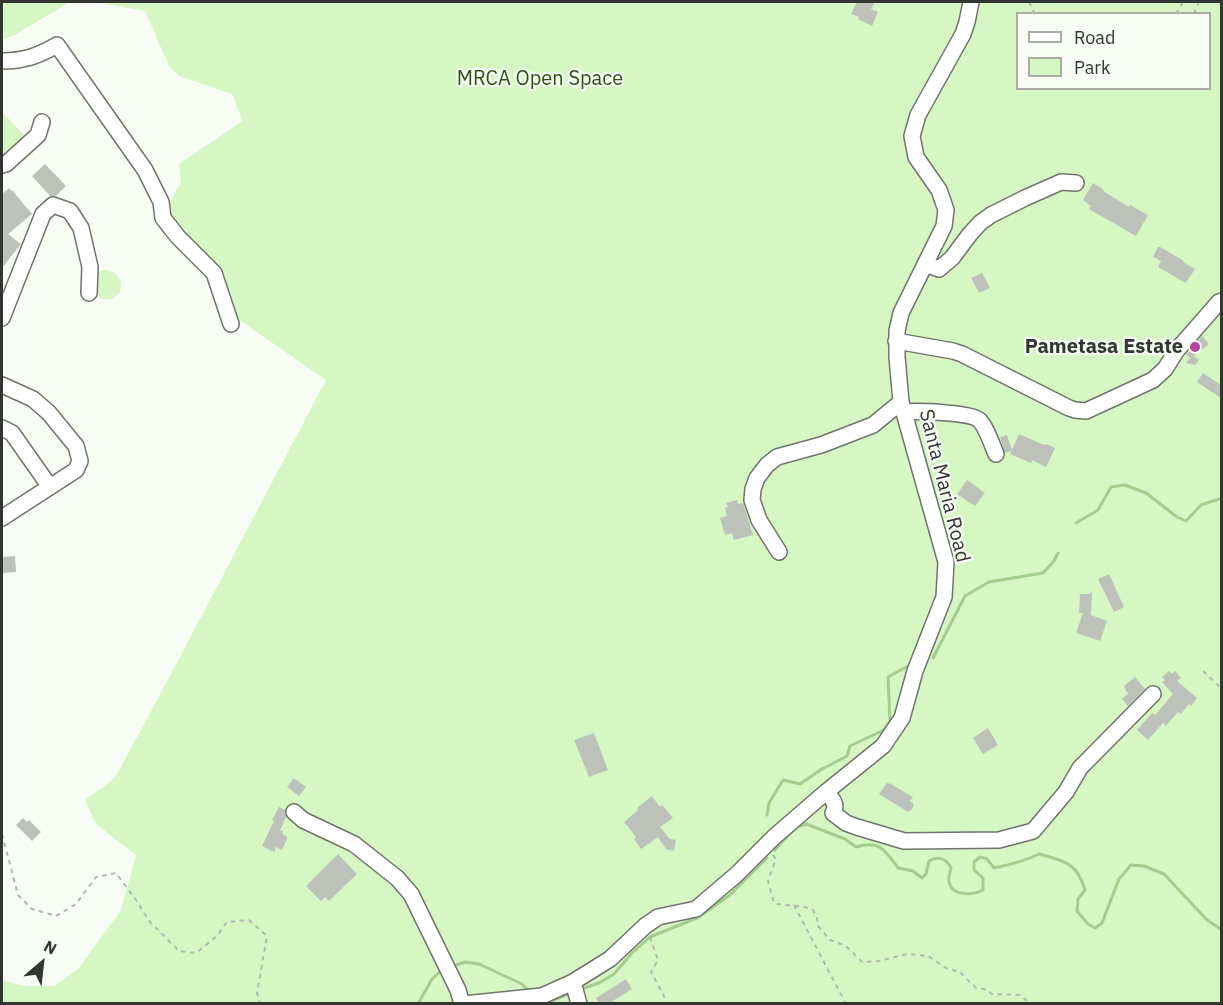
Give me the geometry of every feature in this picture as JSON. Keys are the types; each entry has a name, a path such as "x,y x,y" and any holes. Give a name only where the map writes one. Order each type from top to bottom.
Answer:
{"street":[{"name":"Santa Maria Road","path":"463,1004 576,992 645,926 658,917 696,909 809,806 883,746 902,718 915,671 944,597 946,562 902,407 896,341 901,313 944,226 946,210 939,190 916,157 912,136 918,115 963,34 971,2"},
{"path":"2,61 38,56 57,45 145,170 161,202 163,218 178,237 214,273 231,324"},
{"path":"2,165 38,135 42,122"},
{"path":"925,264 939,269 952,258 980,223 992,215 1061,182 1076,183"},
{"path":"2,318 43,214 53,205 70,211 81,228 90,267 89,293"},
{"path":"896,341 962,354 1069,408 1086,411 1160,375 1177,350 1221,301"},
{"path":"2,385 33,399 49,413 76,446 80,461 76,470 2,518"},
{"path":"779,552 759,520 752,500 757,478 777,457 821,445 873,425 902,407 976,417 983,425 996,454"},
{"path":"2,428 12,433 50,487"},
{"path":"809,806 817,811 833,813 846,823 904,841 999,840 1033,831 1066,792 1080,768 1153,694"},
{"path":"826,792 833,798 835,807 833,813"},
{"path":"294,812 303,820 354,844 397,878 411,894 463,1004"}],"path":[{"path":"1203,671 1221,689"},
{"path":"2,834 18,895 32,909 56,916 76,904 96,878 116,873 148,921 179,951 196,953 217,936 226,922 249,920 267,936 257,993 260,1004"},
{"path":"764,847 776,859 768,881 774,903 805,906 813,910 818,926 830,940 846,946 862,962 879,961 908,954 928,956 946,968 960,972 976,988 984,989 992,994 1020,995 1031,1004"},
{"path":"794,905 846,1004"},
{"path":"645,926 658,960 651,972 664,996 665,1004"}],"green space":[{"path":"2,2 70,2 13,36 2,39"},
{"name":"MRCA Open Space","path":"96,2 1221,2 1221,1003 5,1004 2,997 2,980 24,986 55,986 79,968 121,910 136,855 96,824 85,800 115,778 326,380 232,315 232,296 221,268 171,223 167,207 181,182 179,164 243,121 232,94 179,76 169,66 145,11"},
{"path":"2,112 26,137 2,160"},
{"path":"102,270 115,273 120,279 120,292 112,299 102,299 94,293 95,276"}],"building":[{"path":"857,2 875,2 871,9 878,12 872,26 851,14"},
{"path":"45,164 66,186 56,196 50,196 32,176"},
{"path":"1093,183 1129,207 1130,205 1148,215 1136,236 1089,209 1091,206 1083,200"},
{"path":"9,188 32,214 8,234 21,244 2,268 2,194"},
{"path":"1158,247 1195,269 1186,283 1158,267 1161,261 1153,257"},
{"path":"982,273 990,288 979,293 971,278"},
{"name":"Pametasa Estate","path":"1202,336 1209,344 1194,356 1199,360 1195,365 1186,363 1190,358 1186,355"},
{"name":"Pametasa Estate","path":"1203,373 1221,385 1221,398 1197,382"},
{"path":"1019,434 1055,448 1046,467 1032,460 1031,463 1010,454 1011,451 1005,453 1000,437 1007,435 1012,450"},
{"path":"967,480 985,493 975,506 957,494"},
{"path":"737,500 738,504 743,503 753,535 734,540 732,533 725,535 720,518 727,516 726,503"},
{"path":"15,556 16,572 2,573 2,557"},
{"path":"1109,574 1124,607 1114,612 1098,579"},
{"path":"1092,593 1091,615 1107,621 1100,641 1076,633 1083,613 1079,613 1080,594 1090,594"},
{"path":"1169,671 1172,674 1175,671 1181,678 1177,681 1197,698 1181,714 1178,712 1166,726 1163,723 1148,740 1137,730 1152,713 1155,715 1173,694 1162,682 1165,680 1162,677"},
{"path":"1135,677 1145,689 1128,706 1122,699 1128,694 1124,686"},
{"path":"988,728 998,745 983,754 973,738"},
{"path":"594,733 608,770 589,777 574,740"},
{"path":"294,778 306,787 299,796 287,787"},
{"path":"887,783 913,797 910,801 914,804 912,809 908,812 879,794"},
{"path":"652,796 660,807 662,805 673,818 660,827 670,839 676,840 674,851 666,849 658,837 641,849 634,839 636,837 624,822"},
{"path":"279,807 285,810 286,817 280,830 287,839 282,850 276,847 274,852 262,846"},
{"path":"23,818 27,822 29,820 41,832 32,841 16,825"},
{"path":"338,854 357,874 329,901 325,897 321,901 306,886"},
{"path":"626,979 632,989 608,1004 600,1004 596,998"}],"waterway":[{"path":"1076,523 1098,510 1111,487 1125,485 1146,493 1177,517 1186,521 1201,505 1222,498"},
{"path":"933,658 965,596 989,582 1043,573 1058,553"},
{"path":"767,815 769,803 783,780 800,784 847,756 850,746 884,730 890,721 888,677 910,665"},
{"path":"782,842 797,827 806,824 845,839 856,847 871,845 881,848 898,868 913,871 922,878 926,874 929,861 942,859 951,868 949,879 951,887 963,894 983,890 983,878 974,870 974,862 980,857 987,859 994,868 1039,854 1048,856 1068,864 1078,874 1085,890 1078,899 1077,911 1088,924 1095,928 1102,923 1119,879 1131,865 1144,866 1164,874 1207,920 1222,930"},
{"path":"775,850 782,842"},
{"path":"581,989 599,983 614,974 650,937 697,918 730,895 767,858"},
{"path":"453,966 465,962 479,964 522,984 527,989"},
{"path":"418,1004 432,979 442,970"},
{"path":"544,1004 571,993"}],"place":[{"name":"Pametasa Estate","path":"1195,347"}]}
